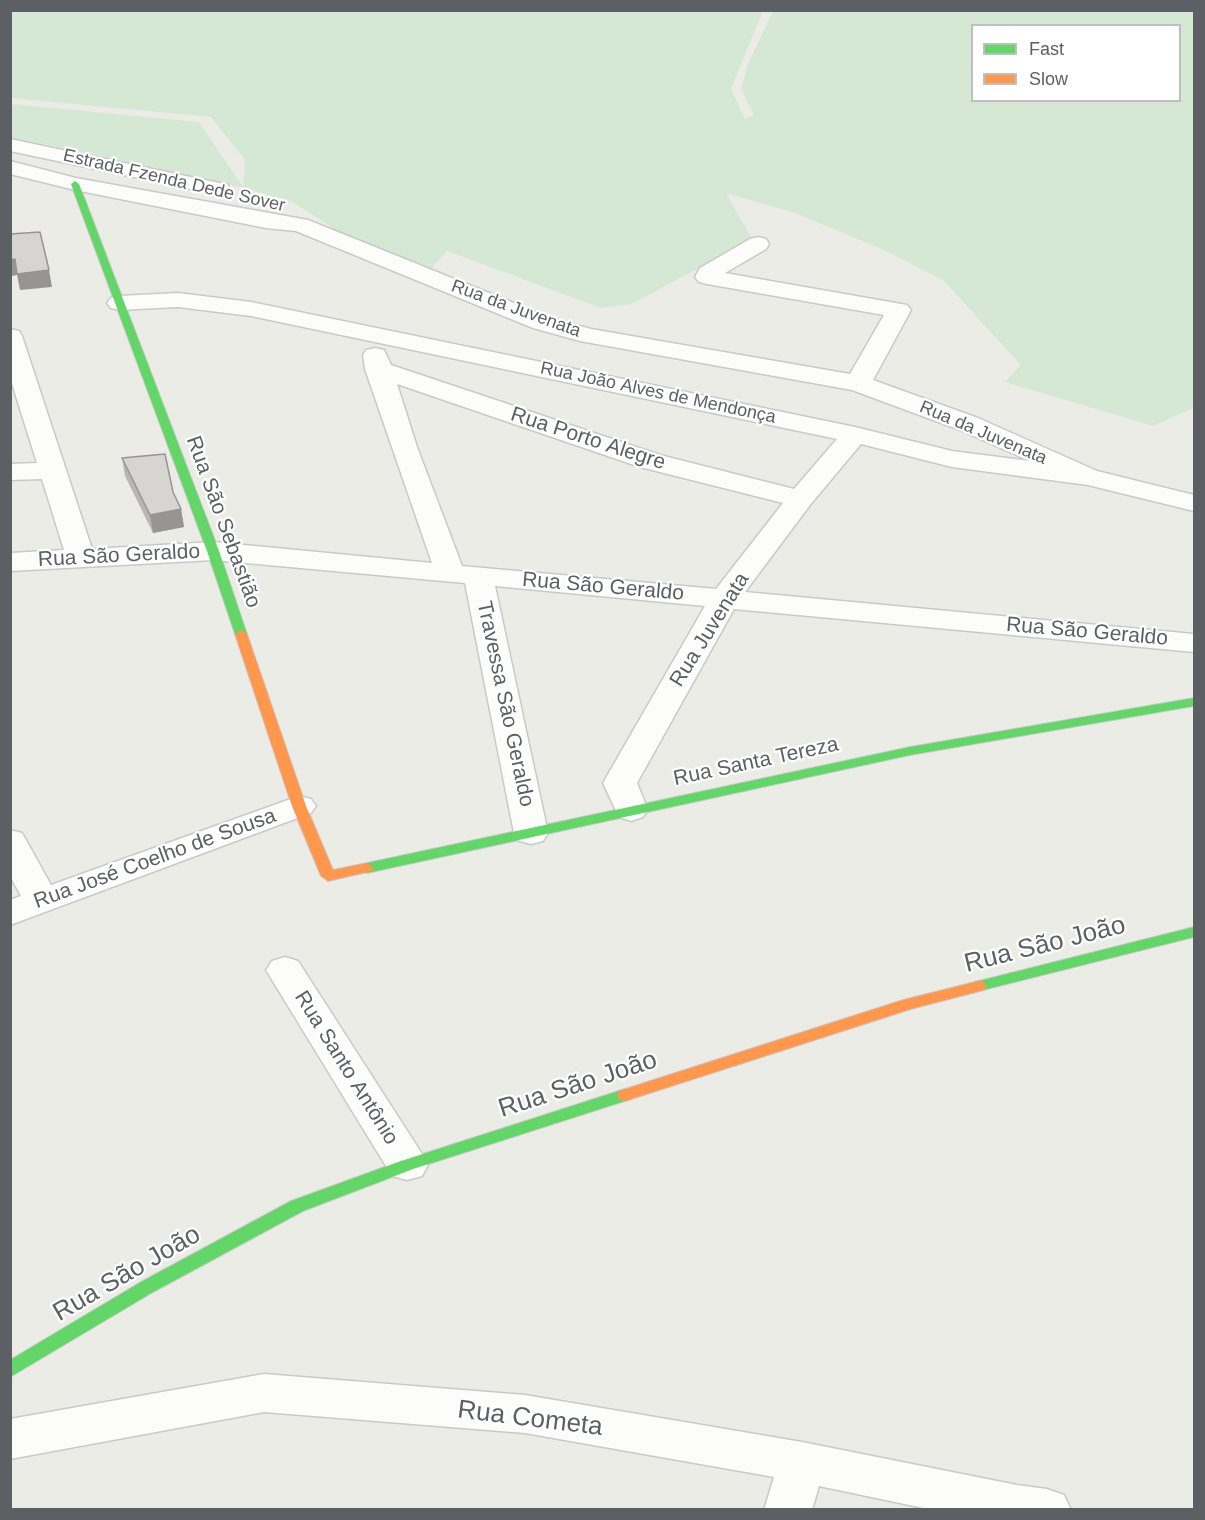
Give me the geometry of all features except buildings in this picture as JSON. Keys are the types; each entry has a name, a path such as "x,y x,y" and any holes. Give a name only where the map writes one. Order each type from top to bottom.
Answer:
{"street":[{"name":"Estrada Fzenda Dede Sover","path":"10,145 243,194"},
{"name":"Rua da Juvenata","path":"10,167 75,184 266,221 300,225 328,234 542,323 589,336 858,383 969,424 1088,477"},
{"name":"Rua São Sebastião","path":"75,184 213,551 299,806 328,876"},
{"name":"Estrada Fzenda Dede Sover","path":"278,202 289,204 319,224 328,234"},
{"path":"758,244 708,273 707,277 899,310 858,383"},
{"name":"Rua João Alves de Mendonça","path":"119,303 178,300 219,304 370,333 855,435 951,459 1088,477 1194,503"},
{"name":"Travessa São Geraldo","path":"370,333 378,369 404,447 465,574 531,832"},
{"path":"10,336 81,558"},
{"name":"Rua Porto Alegre","path":"378,369 650,462 800,499"},
{"name":"Rua Juvenata","path":"631,810 620,783 725,598 800,499 855,435"},
{"path":"10,472 52,471"},
{"name":"Rua São Geraldo","path":"10,562 213,551 725,598 1186,646"},
{"name":"Rua Santa Tereza","path":"328,876 910,751 1194,702"},
{"name":"Rua José Coelho de Sousa","path":"26,907 299,806"},
{"path":"10,841 26,907"},
{"name":"Rua São João","path":"10,1370 147,1287 297,1206 407,1165 908,1004 1194,932"},
{"name":"Rua Santo Antônio","path":"285,970 407,1165"},
{"name":"Rua Cometa","path":"10,1439 264,1394 525,1414 802,1462 1027,1508"},
{"path":"788,1509 802,1462"}],"green space":[{"path":"11,11 763,11 731,89 745,119 754,115 741,89 748,64 773,11 1194,11 1194,405 1191,409 1153,426 1005,382 1021,365 943,280 886,251 795,213 726,193 752,239 632,304 601,308 447,251 429,271 336,230 293,202 244,188 11,138 11,104 199,122 243,187 245,160 211,117 11,98"}],"traffic: fast":[{"path":"75,184 213,551 241,634"},
{"path":"367,868 910,751 1194,702"},
{"path":"979,986 1194,932"},
{"path":"10,1370 147,1287 297,1206 407,1165 625,1095"}],"traffic: slow":[{"path":"241,634 299,806 328,876 367,868"},
{"path":"625,1095 908,1004 979,986"}]}
